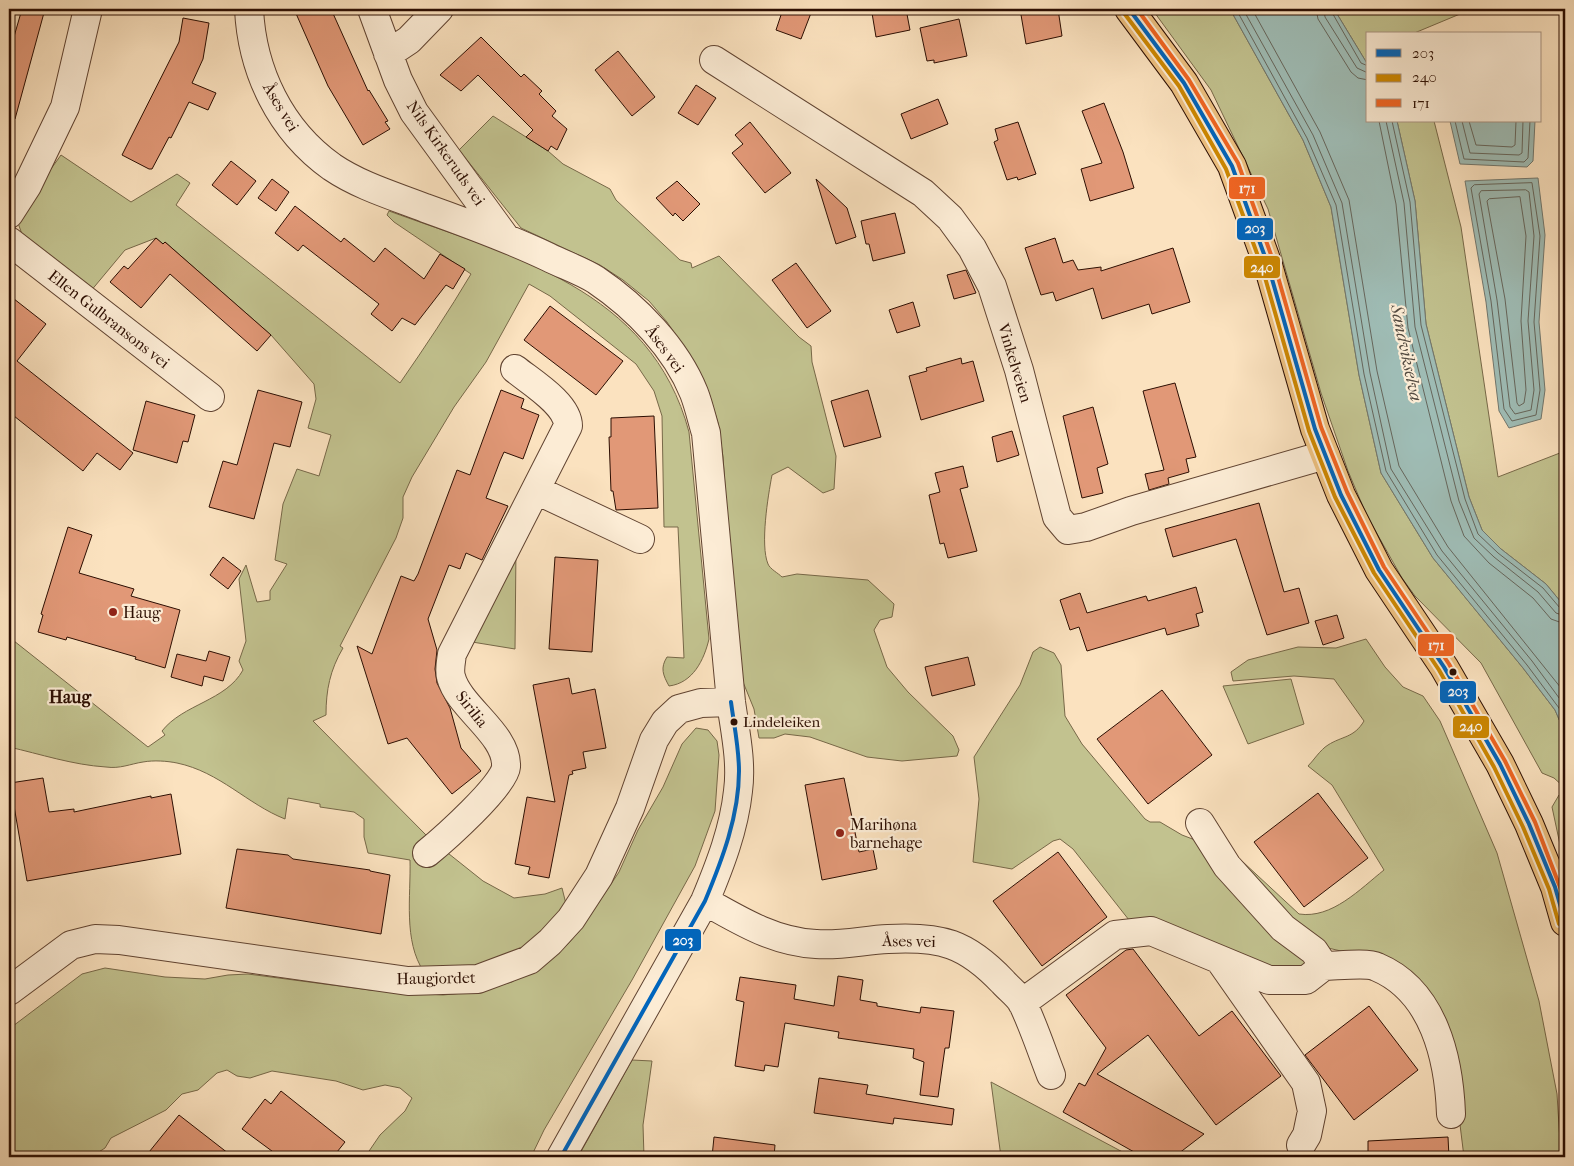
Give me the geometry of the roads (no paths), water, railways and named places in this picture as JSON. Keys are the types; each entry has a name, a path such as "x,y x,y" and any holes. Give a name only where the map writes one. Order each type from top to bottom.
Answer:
{"main road":[{"path":"1129,9 1184,84 1232,166 1268,265 1315,429 1359,533 1379,570 1444,667 1500,764 1529,824 1556,887 1565,922"}],"street":[{"path":"9,214 27,186 65,107 88,9"},
{"name":"Åses vei","path":"249,9 250,34 259,71 286,121 302,141 333,167 371,188 505,237 595,280 639,315 675,358 693,392 706,433 730,702 737,742 739,789 733,823 721,862 704,901 561,1157"},
{"name":"Nils Kirkeruds vei","path":"372,9 388,54 414,112 505,237"},
{"path":"388,54 409,40 439,9"},
{"name":"Vinkelveien","path":"714,60 922,193 950,218 972,248 992,286 1019,370 1058,517 1068,530 1086,527 1131,511 1325,455"},
{"name":"Ellen Gulbransons vei","path":"9,240 210,397"},
{"name":"Sirilia","path":"427,853 456,830 501,779 506,767 501,747 456,689 451,676 452,654 568,426 568,417 560,406 515,369"},
{"path":"536,490 640,539"},
{"name":"Haugjordet","path":"9,991 71,946 95,939 120,940 408,981 478,979 529,960 572,919 599,876 630,808 654,740 665,722 679,709 701,703 730,702"},
{"path":"1200,823 1227,866 1283,928 1314,951 1324,966"},
{"name":"Åses vei","path":"704,901 752,928 784,939 817,945 888,939 928,939 951,943 966,949 996,974 1022,1003 1052,1075"},
{"path":"1022,1003 1115,935 1151,931 1197,949 1221,962 1268,980 1306,980 1324,966 1376,966 1407,986 1428,1015 1442,1047 1450,1092 1451,1114"},
{"path":"1221,962 1306,1083 1312,1111 1308,1135 1302,1145"}],"water":[{"name":"Sandvikselva","path":"1230,9 1334,9 1366,62 1366,122 1397,122 1415,201 1426,324 1469,497 1482,530 1501,549 1546,584 1565,607 1565,733 1555,710 1433,558 1381,473 1359,375 1331,207 1303,140"},
{"path":"1450,122 1535,122 1533,161 1527,167 1460,164"},
{"path":"1538,178 1545,235 1539,322 1545,390 1541,419 1509,428 1499,411 1486,302 1465,181"}],"place":[{"name":"Haug","path":"113,612"},
{"name":"Lindeleiken","path":"734,722"},
{"name":"Marihøna barnehage","path":"840,833"}],"district":[{"name":"Haug","path":"70,697"}]}
